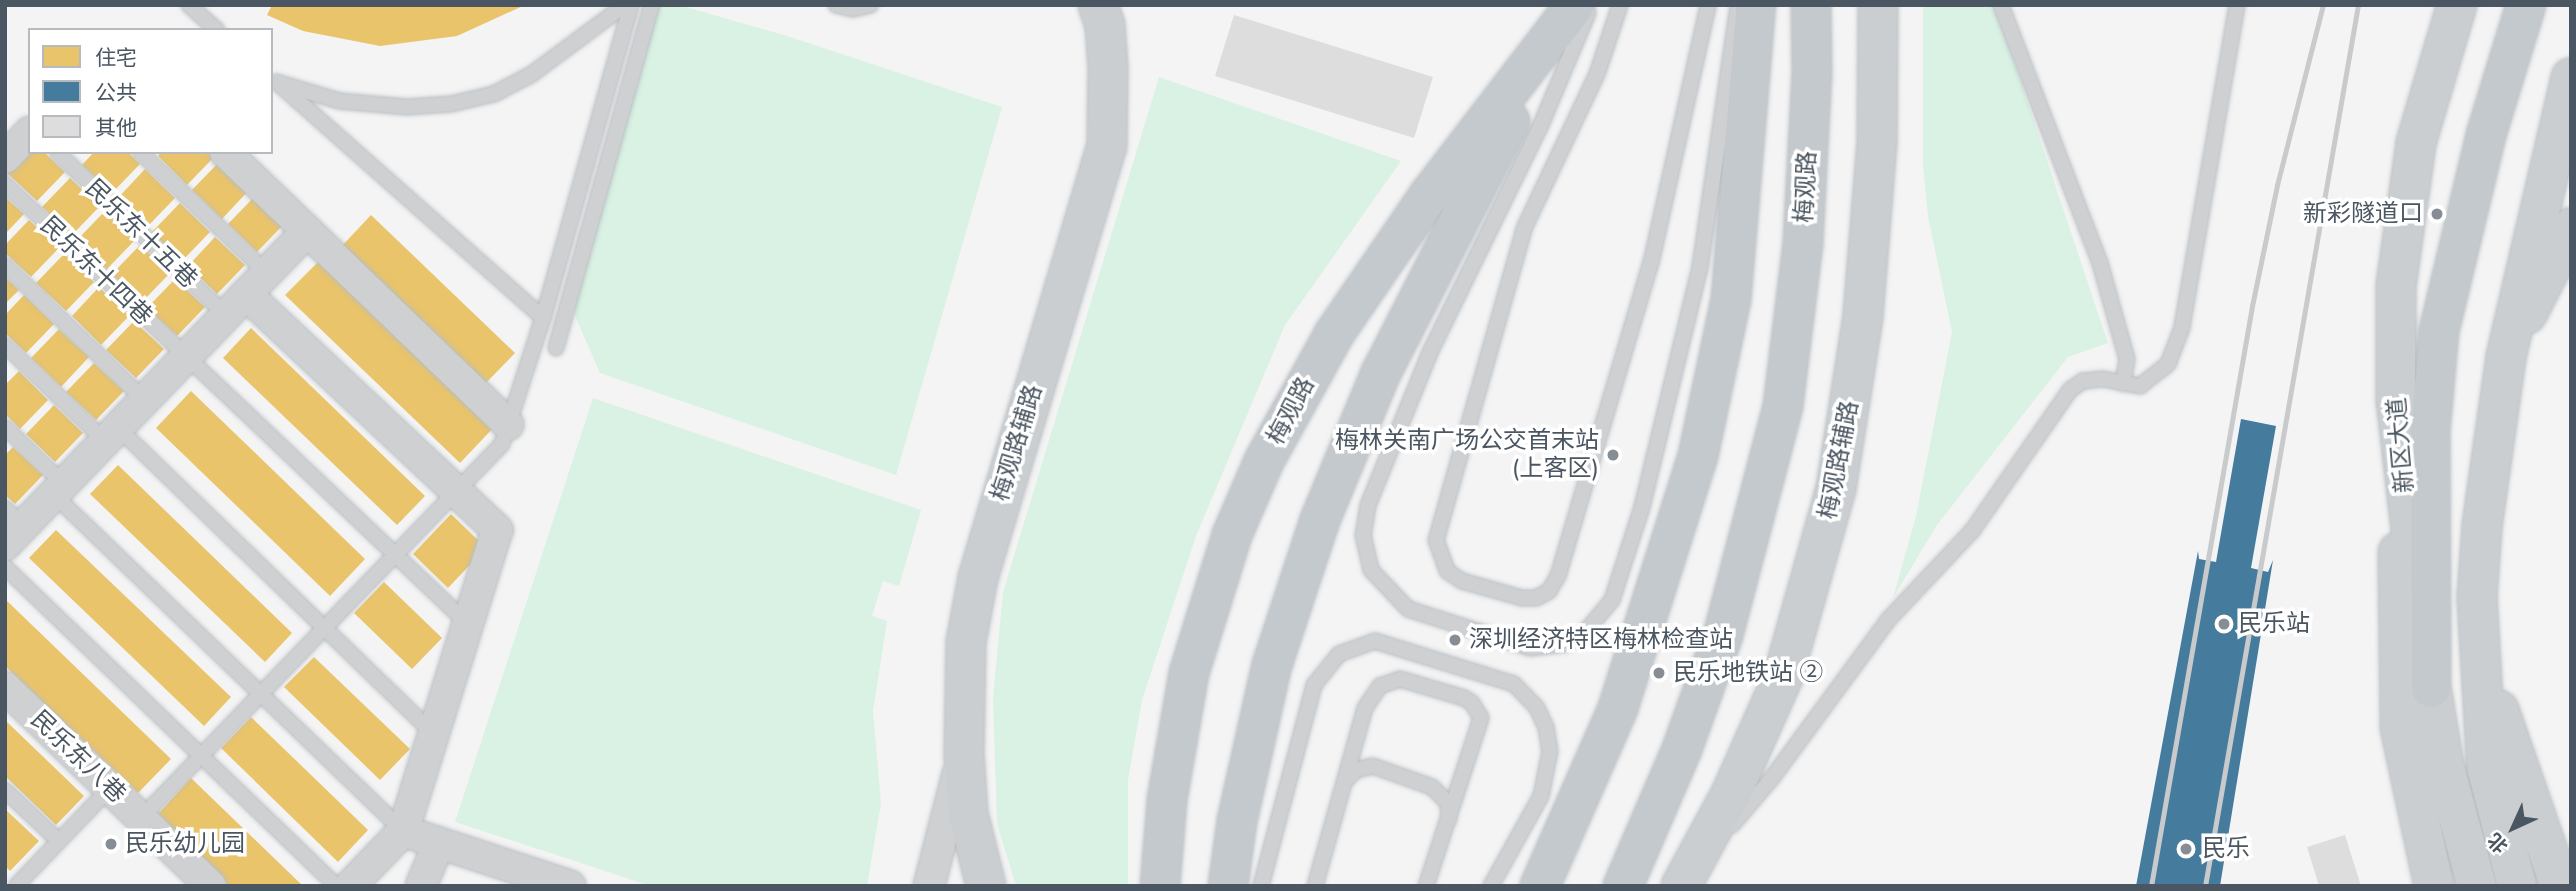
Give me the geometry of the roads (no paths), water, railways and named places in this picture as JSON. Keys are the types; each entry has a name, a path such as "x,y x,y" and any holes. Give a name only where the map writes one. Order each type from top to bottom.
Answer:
{"highway":[{"name":"梅观路","path":"1160,886 1167,800 1189,674 1232,535 1265,461 1334,334 1430,194 1553,38 1575,5"},
{"path":"1540,886 1618,708 1698,456 1731,300 1756,5"},
{"name":"梅观路","path":"1623,886 1682,749 1723,635 1783,406 1803,243 1811,5"},
{"path":"2431,688 2430,432 2439,331 2486,135 2526,5"},
{"path":"1227,886 1237,821 1272,665 1320,520 1381,373 1553,38"}],"main road":[{"name":"梅观路辅路","path":"986,886 968,814 964,754 966,642 978,578 1107,146 1108,68 1105,25 1098,5"},
{"name":"梅观路辅路","path":"1689,871 1760,733 1783,677 1836,489 1863,316 1877,143 1878,5"},
{"name":"新区大道","path":"2448,9 2416,143 2396,286 2401,459 2443,761 2477,886"},
{"path":"2517,886 2487,770 2477,598 2485,500 2505,357 2526,254 2571,77"},
{"path":"2505,357 2571,228"},
{"path":"2401,459 2396,613 2400,727 2434,886"},
{"path":"2477,598 2492,684 2513,758 2560,886"}],"street":[{"path":"5,158 28,134"},
{"path":"227,154 508,424"},
{"path":"12,526 59,489 307,232"},
{"path":"246,295 497,530 403,831 350,886"},
{"name":"民乐东八巷","path":"5,687 141,818 204,883"},
{"path":"929,886 964,754"},
{"path":"403,831 570,886"},
{"path":"421,886 439,843"}],"lane":[{"path":"189,5 215,28"},
{"path":"274,80 351,102 420,108 451,104 494,94 532,74 625,5"},
{"path":"141,818 502,444 542,318 631,5"},
{"path":"556,348 652,5"},
{"path":"836,5 853,9 871,5"},
{"path":"1591,5 1540,127 1429,355 1368,505 1363,535 1371,570 1408,609 1530,648 1565,644 1581,636 1612,600 1642,507 1700,267 1738,5"},
{"path":"1620,5 1597,74 1525,226 1436,540 1447,571 1462,581 1522,598 1536,598 1549,591 1558,576 1651,263 1708,5"},
{"path":"2001,5 2100,263 2127,359 2123,384"},
{"path":"1689,871 1772,778 1888,620 1972,531 2070,390 2083,381 2140,386 2156,378 2176,350 2237,5"},
{"path":"274,80 542,318"},
{"name":"民乐东十五巷","path":"60,154 246,295"},
{"path":"141,154 246,295"},
{"name":"民乐东十四巷","path":"5,184 468,624"},
{"path":"5,265 145,400"},
{"path":"5,345 111,435 325,627 433,733"},
{"path":"5,427 59,489 261,694 403,831"},
{"path":"5,566 336,886"},
{"path":"1261,886 1314,685 1339,653 1376,640 1514,684 1541,718 1550,751 1541,796 1492,886"},
{"path":"1315,886 1365,708 1380,686 1400,679 1464,698 1472,703 1480,718 1449,824 1426,886"},
{"path":"1344,781 1356,770 1373,766 1432,787 1448,803 1449,824"},
{"path":"5,877 15,886 110,788"},
{"path":"5,790 59,841"}],"railway":[{"path":"2151,886 2252,306 2277,185 2323,5"},
{"path":"2205,886 2358,5"}],"place":[{"name":"新彩隧道口","path":"2437,214"},
{"name":"梅林关南广场公交首末站 (上客区)","path":"1613,455"},
{"name":"民乐站","path":"2224,624"},
{"name":"深圳经济特区梅林检查站","path":"1455,640"},
{"name":"民乐地铁站 ②","path":"1659,673"},
{"name":"民乐幼儿园","path":"111,844"},
{"name":"民乐","path":"2186,849"}]}
